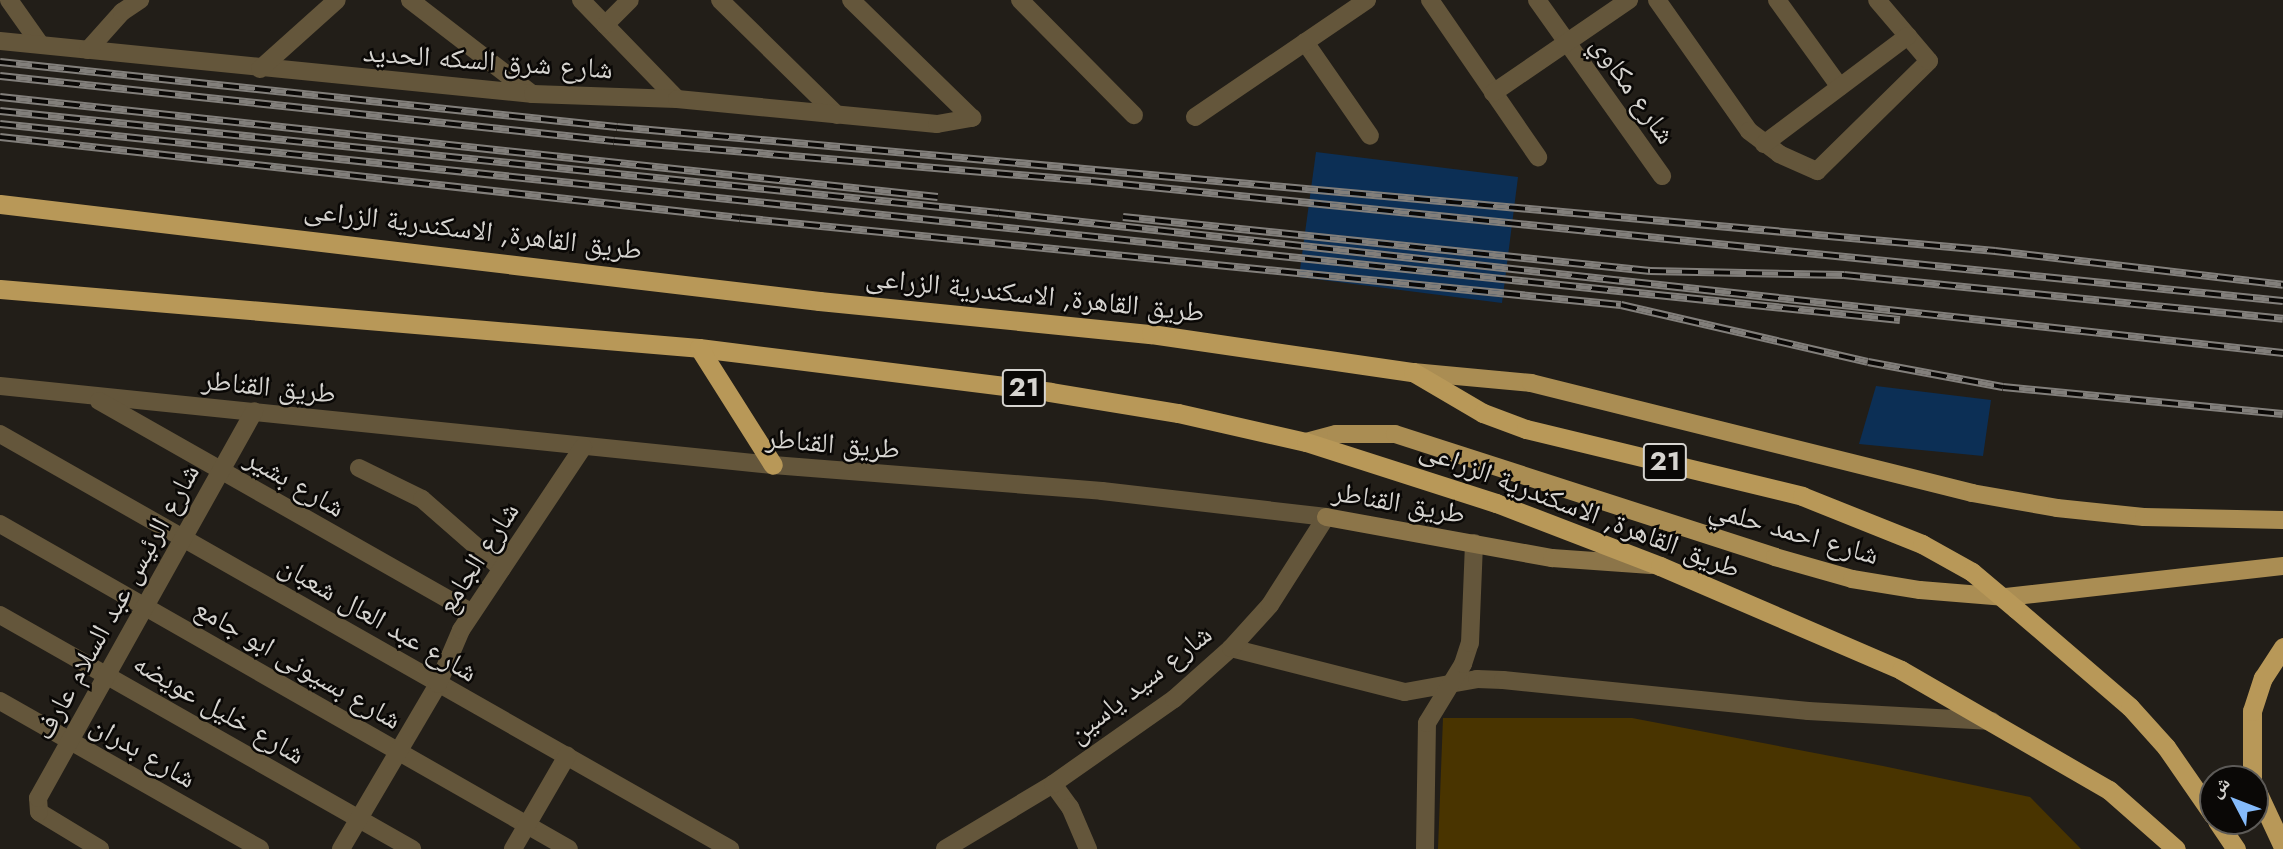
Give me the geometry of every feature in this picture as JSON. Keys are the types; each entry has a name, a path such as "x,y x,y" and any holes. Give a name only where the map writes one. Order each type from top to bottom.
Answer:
{"highway":[{"name":"طريق القاهرة, الاسكندرية الزراعى","path":"0,204 819,300 1274,348 1413,372 1483,413 1526,429 1802,496 1922,544 1972,572 2130,707 2166,747 2199,795"},
{"name":"طريق القاهرة, الاسكندرية الزراعى","path":"0,289 699,348 1050,391 1178,413 1306,442 1446,485 1660,566 1901,670 2109,790 2176,849"},
{"path":"699,348 773,465"},
{"path":"2251,765 2249,745 2252,711 2263,678 2283,648"},
{"path":"2269,817 2283,847"}],"main road":[{"path":"1413,372 1531,383 1972,493 2057,508 2144,517 2283,520"},
{"name":"شارع احمد حلمي","path":"1306,442 1336,434 1395,434 1852,579 1920,590 2006,597 2283,566"},
{"name":"طريق القناطر","path":"1326,517 1552,558 1660,566"}],"street":[{"path":"9,0 40,44"},
{"path":"88,50 122,12 140,0"},
{"path":"260,69 337,0"},
{"path":"410,0 432,6 533,94"},
{"path":"581,0 677,99"},
{"path":"605,25 630,0"},
{"path":"720,0 837,115"},
{"name":"شارع شرق السكه الحديد","path":"0,41 260,69 533,94 677,99 937,124 972,118 851,0"},
{"path":"1020,0 1133,116"},
{"path":"1195,117 1367,0"},
{"path":"1430,0 1538,157"},
{"name":"شارع مكاوي","path":"1537,0 1662,176"},
{"path":"1493,93 1629,0"},
{"path":"1657,0 1727,104 1764,144 1817,171 1929,61 1877,0"},
{"path":"1777,0 1840,87"},
{"path":"1764,144 1908,36"},
{"path":"1305,41 1370,136"},
{"name":"طريق القناطر","path":"0,386 93,398 254,411 583,447 1102,491 1326,517"},
{"name":"شارع بشير","path":"93,398 472,613"},
{"name":"شارع الرئيس عبد السلام عارف","path":"100,849 46,818 39,812 38,798 254,411"},
{"name":"شارع عبد العال شعبان","path":"0,434 730,849"},
{"name":"شارع الجامع","path":"341,849 438,684 472,613 583,447"},
{"path":"359,468 412,492 502,569"},
{"name":"شارع سيد ياسين","path":"945,849 1053,784 1174,699 1231,648 1294,573 1326,517"},
{"name":"شارع بسيونى ابو جامع","path":"0,524 569,849"},
{"path":"1425,849 1427,723 1453,682 1470,643 1474,543"},
{"name":"شارع خليل عويضه","path":"0,615 412,849"},
{"path":"1231,648 1405,692 1453,682 1503,680 1808,712 1992,721"},
{"name":"شارع بدران","path":"0,701 260,849"},
{"path":"513,849 567,756"},
{"path":"1053,784 1070,807 1088,849"}],"shaded area":[{"path":"1443,718 1632,718 1883,766 2030,797 2081,849 1438,849"}],"building":[{"path":"1316,152 1518,177 1502,303 1299,277"},
{"path":"1876,386 1991,400 1983,456 1859,444"}],"railway":[{"path":"0,62 617,127 1995,251 2283,285"},
{"path":"0,76 614,141 1091,181 2283,301"},
{"path":"0,97 938,197"},
{"path":"0,111 999,213 2283,353"},
{"path":"0,124 1900,320"},
{"path":"0,137 740,218 1621,305 1868,362 2003,387 2283,414"},
{"path":"1123,217 1650,271 1844,275 2283,319"}]}
